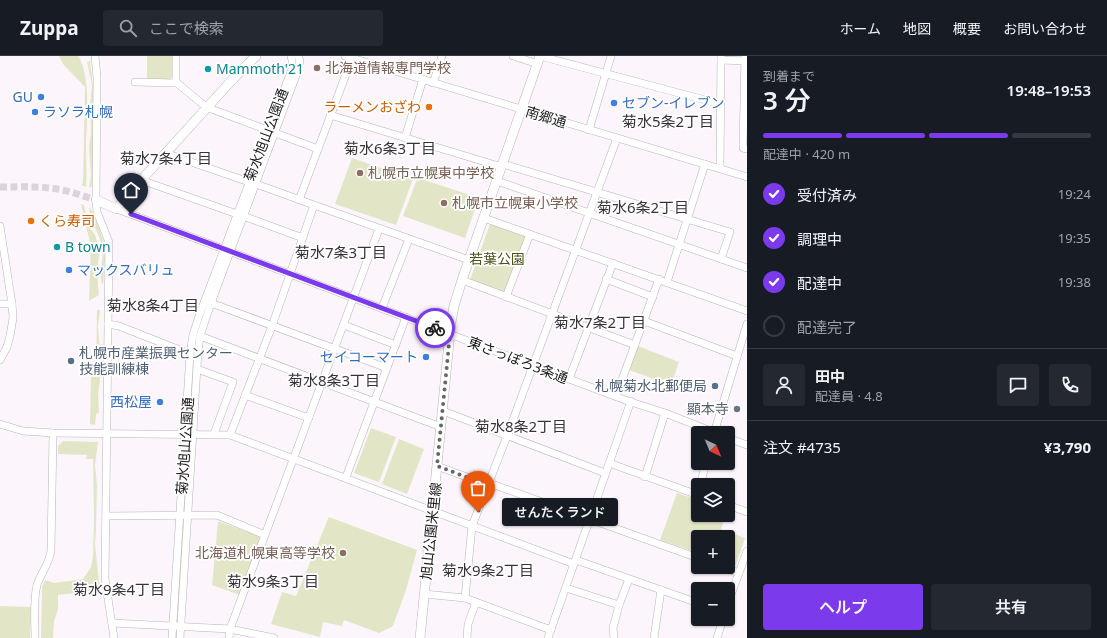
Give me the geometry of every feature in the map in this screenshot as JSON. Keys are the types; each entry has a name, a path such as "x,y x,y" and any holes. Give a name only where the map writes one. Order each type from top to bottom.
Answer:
{"main road":[{"path":"117,209 124,199 206,107 256,56"},
{"name":"旭山公園米里線","path":"420,638 454,306 539,59"},
{"name":"東さっぽろ3条通","path":"96,200 117,209"}],"street":[{"path":"95,56 97,77 96,200 97,212 109,242 105,579 114,638"},
{"path":"176,56 177,83"},
{"path":"286,56 295,69 306,56"},
{"name":"菊水旭山公園通","path":"291,56 295,69"},
{"name":"菊水旭山公園通","path":"180,638 177,626 189,434 190,354 199,316 227,250 295,69 300,64 298,56"},
{"path":"433,83 442,56"},
{"path":"513,56 539,59 606,74 720,104"},
{"path":"589,130 611,56"},
{"path":"299,200 351,57"},
{"name":"南郷通","path":"351,57 747,177"},
{"path":"720,168 721,58 745,59 743,148 747,149"},
{"path":"405,138 423,79"},
{"path":"135,82 177,83 206,107 318,149"},
{"path":"330,115 730,232 721,259"},
{"path":"465,598 472,526 507,436 617,138"},
{"path":"165,153 469,260"},
{"path":"667,282 705,164"},
{"path":"141,180 303,238"},
{"path":"497,181 747,268"},
{"path":"230,435 272,326 314,205"},
{"name":"東さっぽろ3条通","path":"117,209 569,379 665,412 698,426"},
{"path":"484,218 747,311"},
{"path":"0,226 2,249 12,304 13,318 10,336 0,360"},
{"path":"229,638 230,629 379,229"},
{"path":"506,297 530,234"},
{"path":"382,308 409,239"},
{"name":"菊水旭山公園通","path":"189,434 200,336 227,250"},
{"path":"569,379 613,263"},
{"path":"616,396 659,279"},
{"path":"462,280 635,345"},
{"path":"606,280 653,297"},
{"path":"211,303 387,368"},
{"path":"0,304 12,304"},
{"path":"346,477 406,317"},
{"path":"644,321 738,353 747,353"},
{"path":"108,324 119,326 190,354"},
{"path":"717,426 747,324"},
{"path":"344,325 396,345"},
{"path":"200,336 441,427"},
{"path":"197,369 233,382 214,434"},
{"path":"246,395 309,418"},
{"path":"548,638 631,401"},
{"path":"443,411 606,473"},
{"path":"645,477 665,412"},
{"path":"0,424 23,431 53,433 230,435 346,477 472,526 691,601"},
{"path":"35,638 36,588 51,551 53,433"},
{"path":"735,441 747,445"},
{"path":"609,463 645,477 691,491"},
{"path":"437,466 691,556"},
{"path":"735,508 747,512"},
{"path":"106,516 217,515 265,535"},
{"path":"735,584 747,550"},
{"path":"735,572 739,573"},
{"path":"614,638 612,628 629,579"},
{"path":"566,588 619,606"},
{"path":"654,638 661,590"},
{"path":"424,594 465,598 551,630"},
{"path":"467,638 468,624 476,602"},
{"path":"112,623 230,629 274,638"},
{"name":"菊水旭山公園通","path":"172,638 177,626"},
{"path":"717,638 721,626"}],"green space":[{"path":"59,56 78,56 85,74 87,86 86,187 81,185 83,183 85,87 63,64"},
{"path":"147,56 172,56 172,77 170,79 147,79"},
{"path":"90,61 93,85 92,186 89,188 91,176 89,147 91,133 90,106 92,85 87,62"},
{"path":"352,158 413,179 396,225 335,204"},
{"path":"421,179 479,198 465,238 403,216 416,182"},
{"path":"81,204 84,205 89,226 95,235 99,255 97,272 99,295 89,301 91,247"},
{"path":"89,207 93,212 103,240 105,259 103,284 101,276 103,253 102,246 91,218"},
{"name":"若葉公園","path":"490,224 525,236 505,293 470,280"},
{"path":"97,310 100,310 98,326 100,381 98,393 99,413 96,414 95,425 90,424 91,371 96,371"},
{"path":"638,346 679,362 671,385 629,370"},
{"path":"371,428 396,437 379,482 354,473"},
{"path":"399,439 424,449 407,494 382,484"},
{"path":"63,441 98,442 95,465 97,485 95,544 100,590 58,595 58,609 54,622 53,638 41,638 42,587 45,580 54,583 83,579 91,567 93,556 93,459 86,459 87,455 58,454 58,446"},
{"path":"677,493 691,498 691,522 724,522 721,529 724,530 691,530 691,551 660,540"},
{"path":"329,517 417,550 406,590 393,626 379,633 344,620 342,626 323,622 320,637 271,624 282,592 296,596"},
{"path":"218,521 259,536 260,539 240,595 212,585"},
{"path":"735,534 745,538 735,567"},
{"path":"0,606 31,607 30,638 0,638"}],"tunnel":[{"path":"0,187 36,187 57,189 96,200"}],"way so far":[{"path":"435,328 450,334 437,466 488,485 478,512"}],"place":[{"name":"北海道情報専門学校","path":"317,68"},
{"name":"Mammoth'21","path":"208,69"},
{"name":"GU","path":"41,97"},
{"name":"セブン-イレブン","path":"614,103"},
{"name":"ラーメンおざわ","path":"429,107"},
{"name":"ラソラ札幌","path":"35,112"},
{"name":"札幌市立幌東中学校","path":"360,173"},
{"name":"札幌市立幌東小学校","path":"444,203"},
{"name":"くら寿司","path":"31,221"},
{"name":"B town","path":"57,247"},
{"name":"マックスバリュ","path":"69,270"},
{"name":"セイコーマート","path":"426,357"},
{"name":"札幌市産業振興センター 技能訓練棟","path":"71,361"},
{"name":"札幌菊水北郵便局","path":"715,386"},
{"name":"西松屋","path":"160,402"},
{"name":"顯本寺","path":"737,409"},
{"name":"せんたくランド","path":"478,512"},
{"name":"北海道札幌東高等学校","path":"343,553"}],"district":[{"name":"菊水5条2丁目","path":"668,122"},
{"name":"菊水6条3丁目","path":"390,149"},
{"name":"菊水7条4丁目","path":"166,159"},
{"name":"菊水6条2丁目","path":"643,208"},
{"name":"菊水7条3丁目","path":"341,253"},
{"name":"菊水8条4丁目","path":"153,306"},
{"name":"菊水7条2丁目","path":"600,323"},
{"name":"菊水8条3丁目","path":"334,381"},
{"name":"菊水8条2丁目","path":"521,427"},
{"name":"菊水9条2丁目","path":"488,571"},
{"name":"菊水9条3丁目","path":"273,582"},
{"name":"菊水9条4丁目","path":"119,590"}],"route":[{"path":"131,214 435,328"}]}
